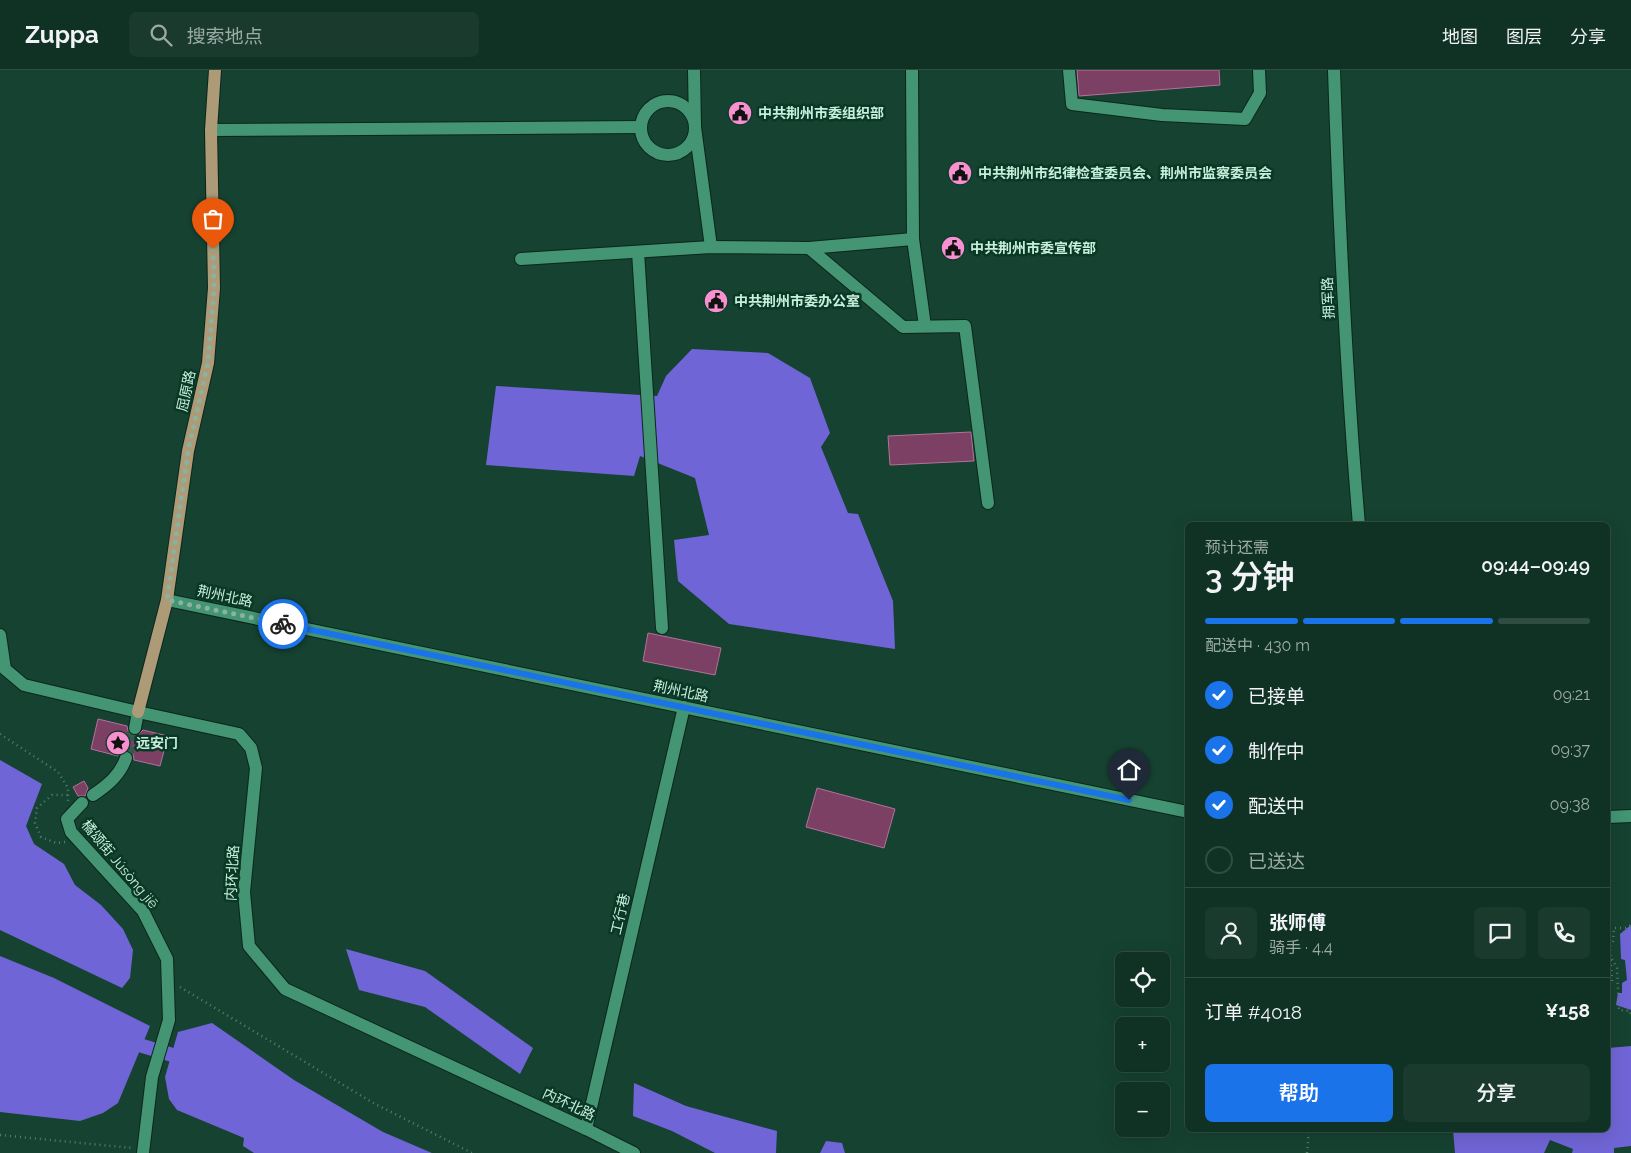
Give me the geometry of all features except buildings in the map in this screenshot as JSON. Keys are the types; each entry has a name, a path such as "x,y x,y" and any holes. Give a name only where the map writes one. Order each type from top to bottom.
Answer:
{"main road":[{"name":"屈原路","path":"138,712 167,600 188,451 208,363 214,288 211,130 215,70"}],"street":[{"path":"694,70 695,128 694,136 684,151 667,156 658,154 644,143 640,126 642,118 648,110 655,104 664,101 673,101 689,111 695,128 711,248"},
{"path":"912,70 913,239 925,326"},
{"path":"1070,70 1072,104 1162,115 1245,119 1260,93 1259,70"},
{"name":"拥军路","path":"1334,70 1349,410 1359,522"},
{"path":"211,130 640,126"},
{"path":"520,258 711,248 809,248 913,239"},
{"path":"809,248 903,326 965,326 988,503"},
{"path":"638,252 662,628"},
{"name":"荆州北路","path":"167,600 1185,811"},
{"name":"内环北路","path":"0,635 5,669 24,684 239,734 251,748 256,768 244,892 249,946 285,989 586,1128 634,1153"},
{"name":"工行巷","path":"586,1128 684,707"},
{"path":"136,728 138,712"},
{"name":"橘颂街 Júsòng jiē","path":"126,758 122,770 67,819 71,832 143,911 167,960 169,1020 152,1077 143,1151"},
{"path":"1610,817 1631,816"}],"path":[{"path":"0,734 58,772 68,788 67,819"},
{"path":"68,795 52,795 44,801 37,808 35,823 42,837 56,843 78,840"},
{"path":"1612,982 1610,946 1613,941 1614,928 1626,928 1631,924"},
{"path":"1611,958 1617,968 1619,1010 1630,1011 1631,1016"},
{"path":"168,980 375,1104 472,1153"},
{"path":"1307,1153 1309,1132"},
{"path":"0,1135 143,1151"}],"shaded area":[{"path":"692,349 768,353 810,378 830,433 821,447 848,513 858,514 893,601 895,649 729,624 678,581 674,540 709,535 695,478 640,456 634,476 486,465 496,386 657,396 666,376"},
{"path":"0,760 42,784 26,826 34,844 64,864 75,885 101,905 123,929 133,950 130,978 122,988 0,930"},
{"path":"1631,925 1631,1010 1616,1005 1618,993 1622,993 1622,983 1627,980 1625,960 1621,959 1620,934"},
{"path":"346,949 425,971 533,1048 520,1074 425,1007 359,990"},
{"path":"0,956 54,978 150,1026 118,1103 103,1113 80,1121 0,1112"},
{"path":"212,1023 294,1080 383,1132 432,1153 254,1153 243,1146 244,1138 177,1110 169,1099 165,1077 178,1032"},
{"path":"1631,1046 1631,1146 1614,1148 1614,1153 1572,1153 1573,1149 1550,1140 1544,1153 1455,1153 1453,1132 1610,1132 1610,1048"},
{"path":"634,1083 686,1106 777,1131 776,1153 715,1153 672,1131 633,1116"},
{"path":"826,1141 842,1143 845,1153 820,1153"}],"waterway":[{"path":"126,1041 189,1060"}],"tunnel":[{"path":"126,758 135,728"}],"way so far":[{"path":"213,249 214,288 208,363 188,451 167,600 283,624"}],"place":[{"name":"中共荆州市委组织部","path":"740,113"},
{"name":"中共荆州市纪律检查委员会、荆州市监察委员会","path":"960,173"},
{"name":"中共荆州市委宣传部","path":"953,248"},
{"name":"中共荆州市委办公室","path":"716,301"},
{"name":"远安门","path":"118,743"}],"route":[{"path":"283,624 1129,800"}]}
